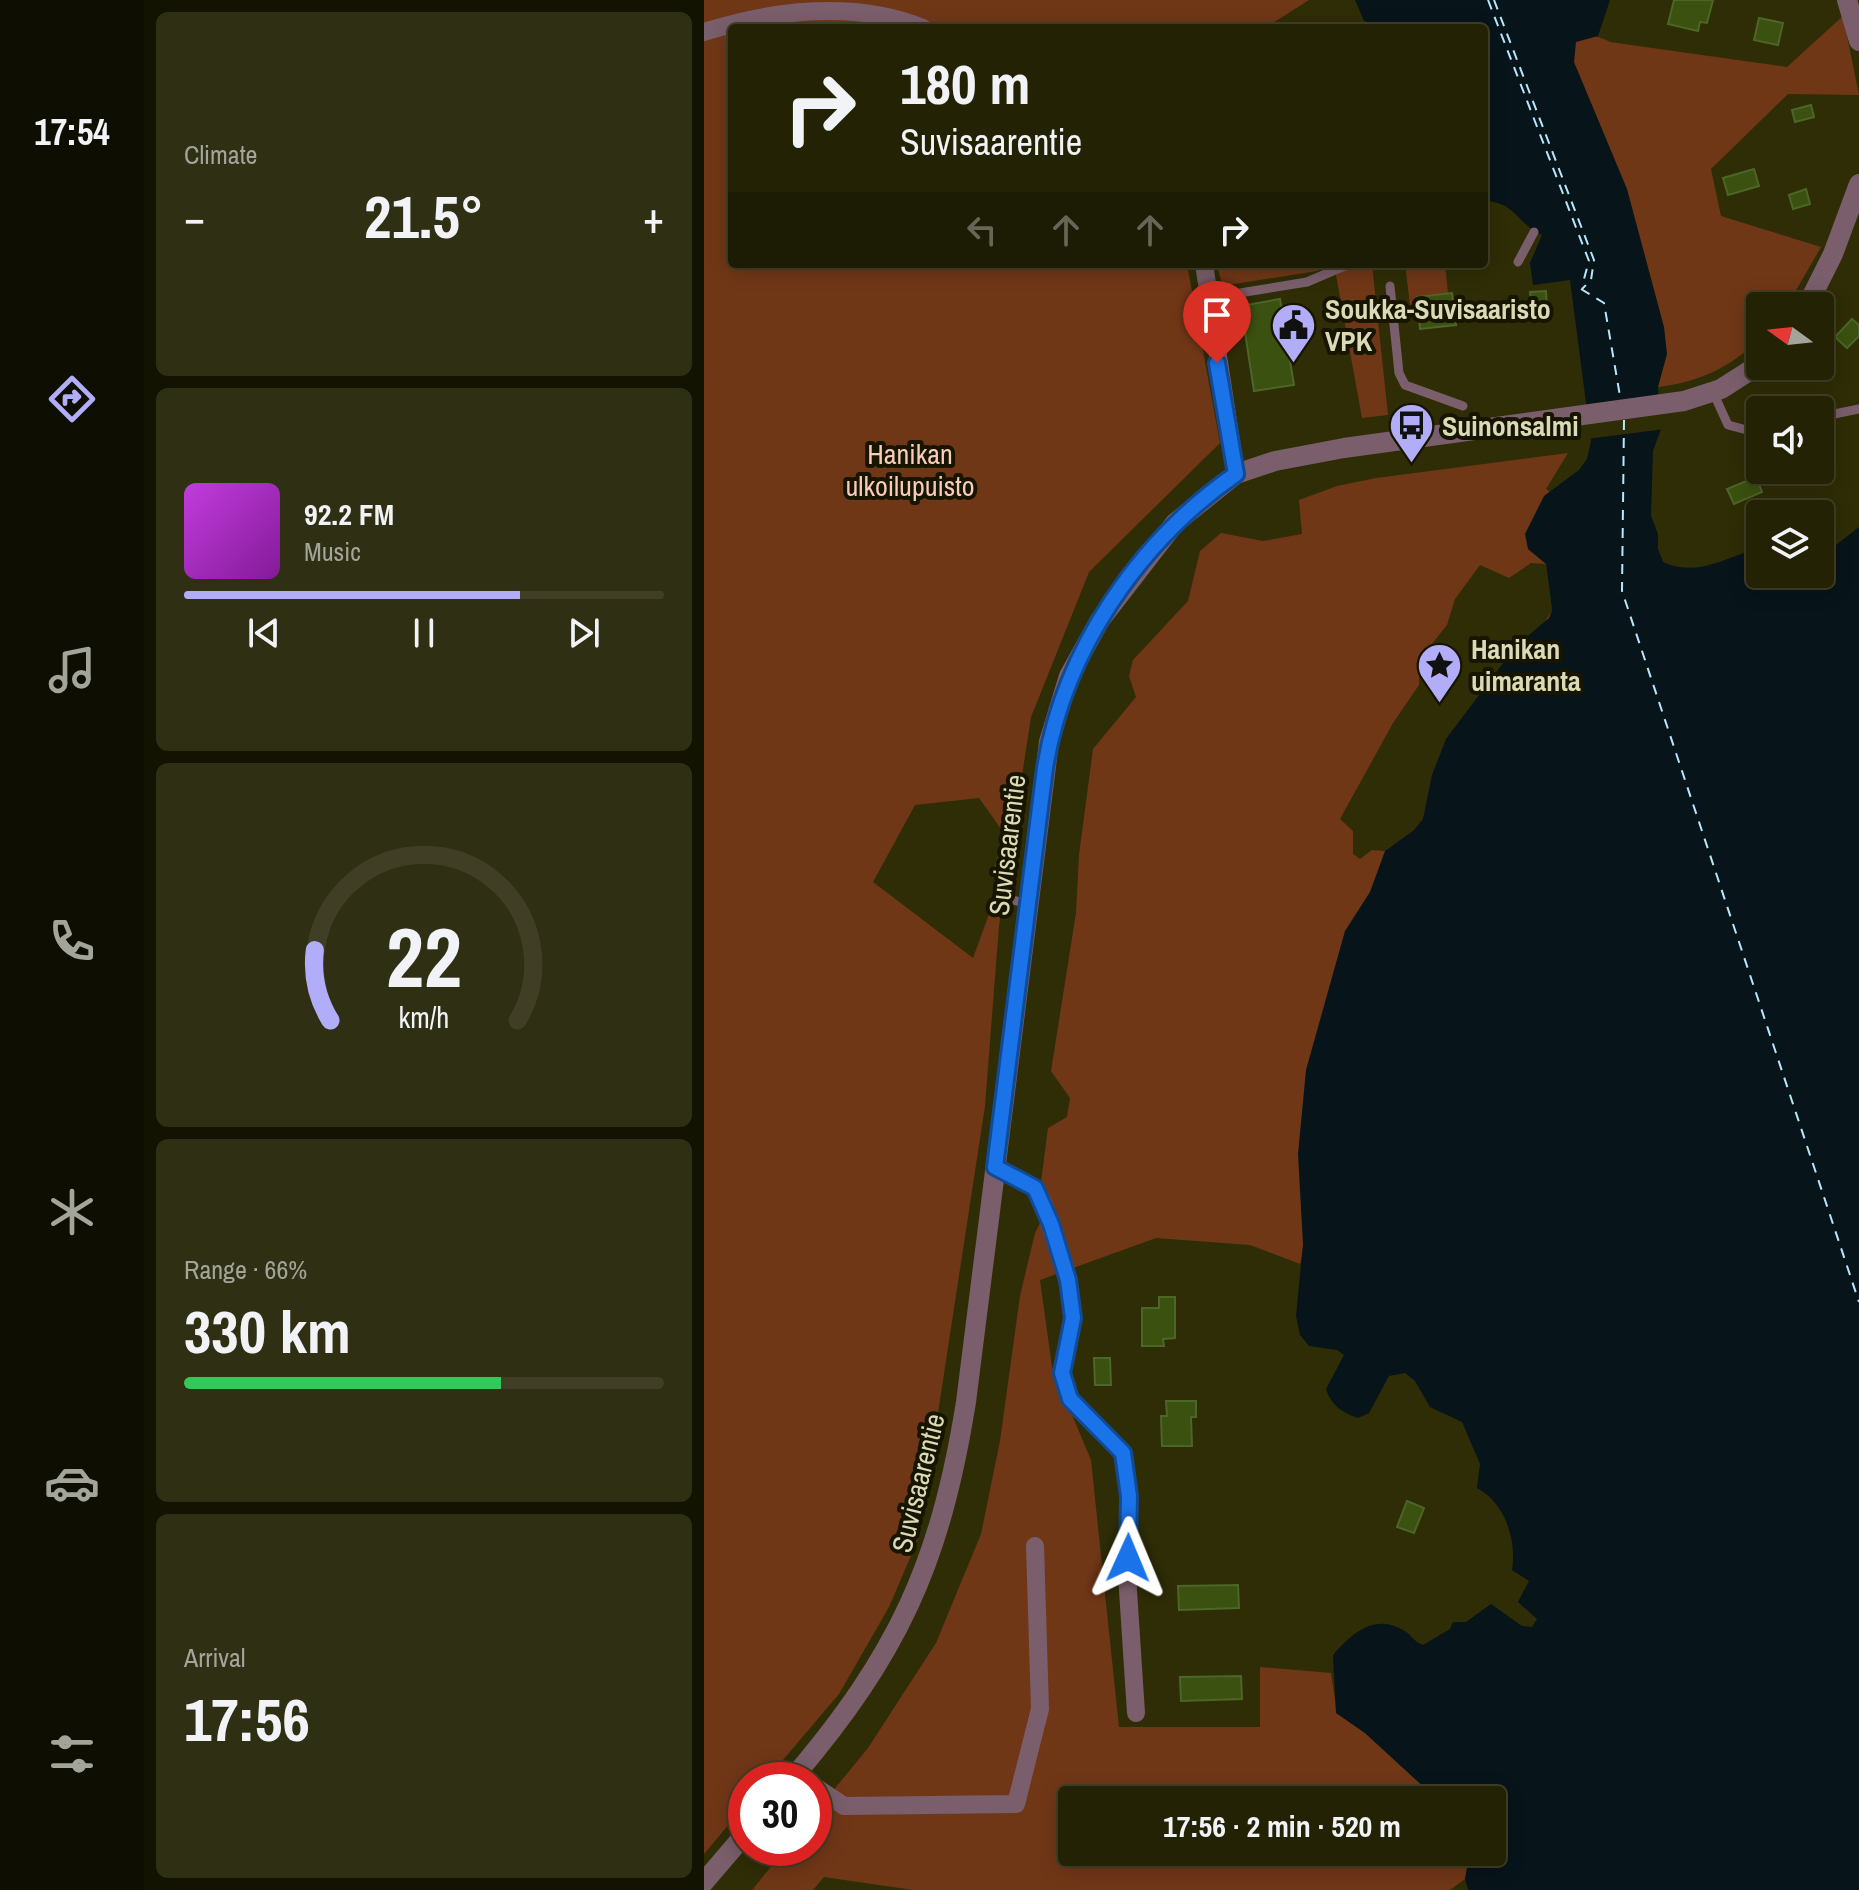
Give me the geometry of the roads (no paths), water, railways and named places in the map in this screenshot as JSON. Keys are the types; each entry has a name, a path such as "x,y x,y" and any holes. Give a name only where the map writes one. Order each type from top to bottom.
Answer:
{"street":[{"path":"1847,0 1859,41"},
{"path":"732,24 771,13 834,7 893,14 914,24"},
{"path":"704,32 728,25"},
{"path":"1814,292 1833,254 1859,184"},
{"path":"1205,268 1236,474"},
{"name":"Suvisaarentie","path":"810,1762 854,1702 907,1617 931,1558 958,1458 1049,742 1062,694 1081,652 1119,593 1175,523 1236,474 1255,466 1302,455 1684,401 1713,392 1746,372"},
{"path":"995,1167 1035,1188 1043,1203 1070,1293 1073,1318 1062,1363 1070,1399 1123,1453 1129,1496 1127,1575 1136,1713"},
{"path":"832,1798 844,1806 1016,1804 1040,1709 1035,1546"},
{"path":"704,1882 728,1854"}],"lane":[{"path":"1518,262 1534,232"},
{"path":"1209,299 1307,282 1340,268"},
{"path":"1390,286 1399,373 1405,385 1463,406"},
{"path":"1713,392 1728,425 1746,430"},
{"path":"1834,414 1859,409"},
{"path":"997,896 1028,904"}],"place":[{"name":"Soukka-Suvisaaristo VPK","path":"1294,364"},
{"name":"Suinonsalmi","path":"1411,465"},
{"name":"Hanikan uimaranta","path":"1440,704"}],"park label":[{"name":"Hanikan ulkoilupuisto","path":"910,470"}]}
